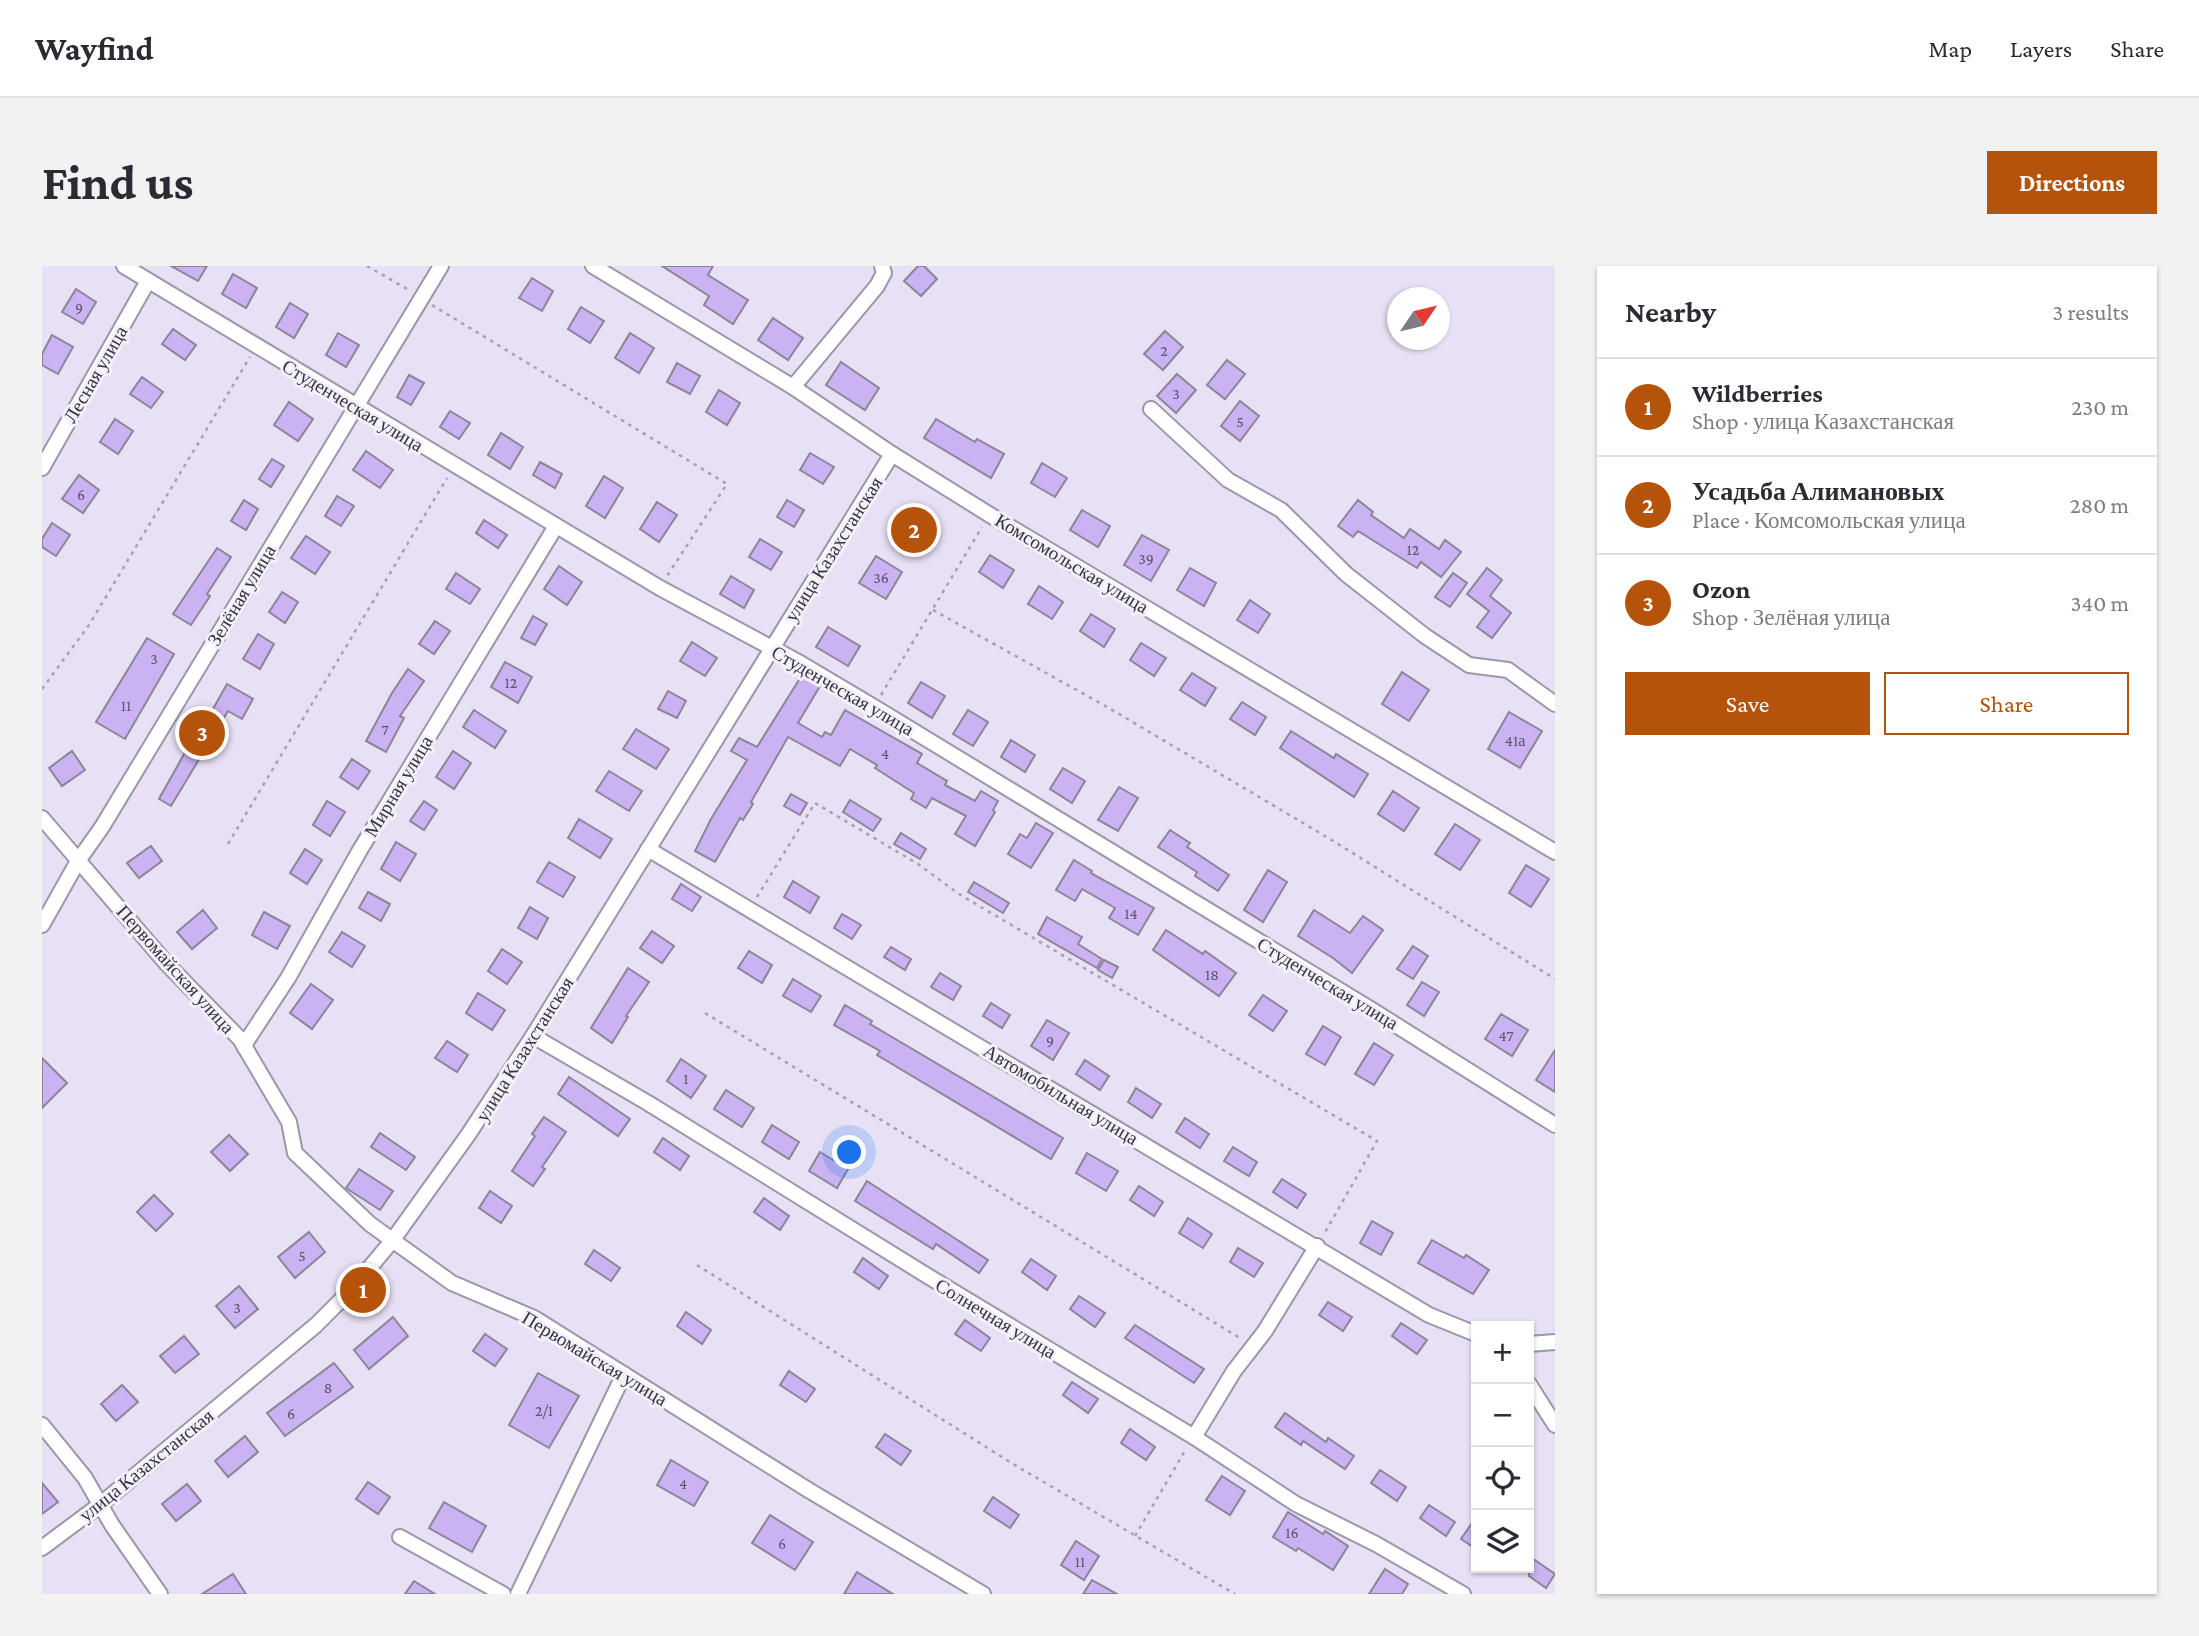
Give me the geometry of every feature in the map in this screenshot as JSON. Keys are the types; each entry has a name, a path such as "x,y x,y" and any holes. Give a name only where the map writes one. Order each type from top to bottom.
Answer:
{"street":[{"name":"Студенческая улица","path":"124,266 660,588 874,707 1373,1010 1555,1125"},
{"name":"Зелёная улица","path":"42,925 441,266"},
{"name":"Комсомольская улица","path":"593,266 793,387 892,454 990,515 1555,852"},
{"path":"793,387 877,286 884,273 882,266"},
{"name":"Лесная улица","path":"42,468 148,281"},
{"path":"1150,409 1228,480 1281,510 1346,574 1425,636 1469,664 1508,670 1555,704"},
{"name":"улица Казахстанская","path":"42,1548 101,1504 316,1325 351,1290 392,1241 468,1135 533,1036 892,454"},
{"name":"Мирная улица","path":"245,1048 246,1042 288,978 360,850 556,526"},
{"name":"Первомайская улица","path":"42,818 166,963 240,1039 289,1122 295,1153 370,1224 452,1283 534,1318 810,1491 983,1594"},
{"name":"Автомобильная улица","path":"648,849 1429,1315 1471,1332"},
{"name":"Солнечная улица","path":"533,1036 648,1103 1194,1437 1296,1504 1376,1544 1463,1594"},
{"path":"1194,1437 1234,1371 1317,1247"},
{"path":"1534,1344 1555,1342"},
{"path":"518,1594 624,1374"},
{"path":"1534,1392 1555,1424"},
{"path":"42,1425 85,1478 112,1525 160,1594"},
{"path":"400,1537 503,1594"}],"path":[{"path":"367,266 727,484 660,588"},
{"path":"42,689 89,625 256,347"},
{"path":"228,844 453,466"},
{"path":"874,707 990,515"},
{"path":"933,610 1108,708 1330,839 1555,979"},
{"path":"750,909 815,803 918,864 970,900 1377,1141 1317,1247"},
{"path":"705,1013 1253,1345"},
{"path":"697,1265 1013,1464 1235,1594"},
{"path":"1135,1536 1194,1437"}],"building":[{"path":"171,266 207,266 198,281"},
{"path":"662,266 713,266 708,275 748,300 733,324 704,305 709,296"},
{"path":"918,266 924,266 937,279 921,296 904,281"},
{"path":"233,274 257,288 246,308 222,294"},
{"path":"532,278 553,291 542,311 519,298"},
{"path":"76,289 96,302 83,324 62,312"},
{"path":"290,303 308,314 294,338 276,327"},
{"path":"581,307 604,321 590,343 568,329"},
{"path":"773,318 803,338 788,360 758,340"},
{"path":"173,329 196,345 185,360 162,344"},
{"path":"1165,331 1183,347 1163,370 1144,354"},
{"path":"338,333 359,345 346,367 326,355"},
{"path":"630,333 654,348 639,373 615,358"},
{"path":"52,335 73,347 58,374 42,365 42,354"},
{"path":"1227,360 1245,374 1225,399 1207,385"},
{"path":"841,362 879,388 865,410 826,385"},
{"path":"677,363 700,376 690,394 667,382"},
{"path":"1177,374 1196,390 1176,413 1157,396"},
{"path":"409,375 424,383 411,405 397,397"},
{"path":"142,377 163,392 151,408 130,394"},
{"path":"719,390 740,403 727,425 706,412"},
{"path":"1240,401 1259,416 1240,441 1221,426"},
{"path":"289,402 313,419 298,441 274,425"},
{"path":"450,411 470,423 459,439 440,427"},
{"path":"115,419 133,431 118,454 100,442"},
{"path":"936,419 975,442 977,439 1004,454 991,478 924,438"},
{"path":"501,433 523,447 510,469 488,455"},
{"path":"366,451 393,470 380,488 353,470"},
{"path":"810,453 834,467 823,484 800,470"},
{"path":"272,459 284,466 271,487 259,479"},
{"path":"540,462 562,474 555,488 533,475"},
{"path":"1042,463 1067,478 1055,497 1031,483"},
{"path":"79,475 99,490 83,513 62,499"},
{"path":"604,476 623,488 605,518 586,506"},
{"path":"337,496 354,506 341,526 325,516"},
{"path":"244,500 258,509 246,530 231,521"},
{"path":"787,500 804,510 794,527 777,517"},
{"path":"1358,500 1373,512 1371,515 1404,538 1410,529 1439,549 1445,540 1461,552 1441,577 1421,562 1417,568 1358,531 1353,537 1338,526"},
{"path":"657,502 677,515 659,542 640,529"},
{"path":"908,509 934,525 919,551 893,535"},
{"path":"1082,510 1110,526 1098,547 1070,530"},
{"path":"484,520 507,535 498,548 476,533"},
{"path":"52,523 70,535 56,556 42,547 42,539"},
{"path":"1142,535 1169,550 1151,581 1124,565"},
{"path":"306,536 330,552 315,574 291,558"},
{"path":"760,539 782,552 771,570 749,557"},
{"path":"217,548 231,557 191,625 173,614"},
{"path":"990,555 1014,570 1003,588 979,572"},
{"path":"876,556 902,572 886,599 859,583"},
{"path":"559,566 582,582 567,605 544,589"},
{"path":"1190,568 1216,583 1204,606 1177,590"},
{"path":"1487,568 1502,580 1490,596 1511,613 1492,638 1477,627 1489,611 1467,594"},
{"path":"456,573 480,589 470,604 446,589"},
{"path":"1453,573 1467,583 1450,607 1435,597"},
{"path":"731,576 754,590 744,608 720,594"},
{"path":"1039,586 1063,602 1052,619 1028,604"},
{"path":"282,592 298,602 285,623 269,612"},
{"path":"1250,600 1270,614 1258,633 1237,620"},
{"path":"1091,614 1115,629 1104,647 1080,631"},
{"path":"533,616 547,624 535,645 521,638"},
{"path":"435,621 450,631 434,654 419,644"},
{"path":"828,627 860,646 848,666 816,647"},
{"path":"258,634 274,644 260,669 243,659"},
{"path":"147,638 174,654 125,739 96,722"},
{"path":"692,642 717,658 705,676 680,661"},
{"path":"1141,643 1166,658 1154,676 1130,660"},
{"path":"505,662 532,677 518,703 491,687"},
{"path":"408,669 424,681 400,716 404,718 386,752 366,741"},
{"path":"1402,672 1429,690 1409,721 1382,704"},
{"path":"1192,673 1216,688 1205,706 1180,690"},
{"path":"802,675 820,686 798,723 822,737 825,732 831,735 845,710 922,754 917,763 947,781 945,785 975,801 981,791 998,801 993,810 995,812 975,846 955,834 966,816 932,798 926,808 911,799 914,793 875,768 877,765 850,749 840,766 788,737 751,802 753,804 743,820 740,818 715,862 695,851 747,760 731,751 739,738 757,747"},
{"path":"921,682 945,696 932,718 908,703"},
{"path":"227,684 253,699 242,719 228,711 171,806 159,799 202,722 205,723"},
{"path":"668,691 686,701 677,718 658,709"},
{"path":"1242,702 1266,717 1255,735 1230,719"},
{"path":"474,710 506,731 495,748 463,727"},
{"path":"968,710 988,722 973,746 953,734"},
{"path":"1509,712 1542,731 1520,768 1488,749"},
{"path":"636,729 669,749 656,769 623,749"},
{"path":"1291,731 1334,758 1336,754 1368,774 1354,797 1280,748"},
{"path":"1011,740 1035,755 1025,772 1001,757"},
{"path":"72,751 85,770 62,786 49,768"},
{"path":"453,751 471,763 454,789 436,777"},
{"path":"352,759 370,771 358,789 340,777"},
{"path":"1063,768 1085,781 1072,803 1050,789"},
{"path":"609,771 642,791 629,811 596,791"},
{"path":"1119,787 1138,798 1118,831 1098,820"},
{"path":"1393,791 1419,808 1404,831 1378,814"},
{"path":"791,794 807,803 800,815 784,806"},
{"path":"850,800 881,819 873,831 843,812"},
{"path":"327,801 345,812 330,836 313,825"},
{"path":"424,801 437,810 424,830 410,821"},
{"path":"579,819 612,839 600,858 568,838"},
{"path":"1036,823 1053,833 1031,868 1008,854 1020,834 1027,838"},
{"path":"1455,824 1480,840 1460,870 1435,854"},
{"path":"1170,830 1190,843 1187,847 1229,875 1218,891 1195,876 1197,872 1158,847"},
{"path":"901,833 926,849 920,859 894,844"},
{"path":"396,842 416,854 400,881 381,869"},
{"path":"151,846 162,861 139,878 127,863"},
{"path":"305,849 322,860 307,884 290,873"},
{"path":"1074,860 1092,871 1091,873 1154,908 1138,935 1109,918 1115,908 1082,889 1075,901 1056,890"},
{"path":"549,862 575,877 563,897 537,882"},
{"path":"1526,865 1549,879 1531,907 1509,893"},
{"path":"1268,870 1287,882 1263,922 1244,910"},
{"path":"793,881 819,897 810,913 784,897"},
{"path":"974,882 1009,903 1003,913 968,892"},
{"path":"681,884 701,897 692,911 672,899"},
{"path":"368,892 390,904 381,921 359,908"},
{"path":"530,907 548,918 537,939 518,928"},
{"path":"203,910 217,928 192,949 177,932"},
{"path":"1314,910 1350,933 1363,916 1383,930 1352,973 1298,936"},
{"path":"264,912 290,926 277,949 252,935"},
{"path":"842,914 861,925 852,939 834,928"},
{"path":"1047,917 1082,937 1078,944 1102,959 1097,968 1038,934"},
{"path":"1166,930 1203,954 1205,951 1236,973 1219,996 1153,950"},
{"path":"652,931 674,946 662,963 640,948"},
{"path":"342,932 365,946 352,967 329,952"},
{"path":"1413,946 1428,956 1413,979 1397,969"},
{"path":"891,947 911,959 905,970 884,957"},
{"path":"502,949 522,962 507,984 488,971"},
{"path":"749,951 772,965 762,983 738,968"},
{"path":"1104,960 1118,967 1112,978 1098,970"},
{"path":"628,968 649,982 612,1043 591,1028"},
{"path":"940,973 961,986 953,1000 931,987"},
{"path":"793,979 821,996 811,1012 783,996"},
{"path":"1422,982 1439,992 1424,1016 1407,1005"},
{"path":"311,984 333,1000 312,1029 290,1013"},
{"path":"478,993 505,1010 492,1030 466,1013"},
{"path":"1263,995 1287,1011 1273,1031 1249,1015"},
{"path":"991,1003 1010,1015 1002,1028 983,1016"},
{"path":"845,1005 872,1021 870,1024 1063,1138 1051,1159 877,1055 880,1051 834,1025"},
{"path":"1501,1014 1528,1030 1512,1056 1485,1039"},
{"path":"1047,1020 1069,1033 1053,1060 1031,1046"},
{"path":"1323,1026 1341,1037 1325,1065 1306,1054"},
{"path":"447,1041 468,1055 457,1072 435,1058"},
{"path":"1374,1043 1393,1055 1374,1085 1355,1074"},
{"path":"1555,1050 1555,1092 1536,1080"},
{"path":"42,1058 67,1083 42,1108"},
{"path":"681,1059 706,1076 691,1098 667,1081"},
{"path":"1085,1060 1109,1076 1100,1090 1076,1074"},
{"path":"569,1077 630,1119 618,1136 558,1094"},
{"path":"1136,1088 1161,1104 1152,1118 1128,1102"},
{"path":"726,1090 754,1108 742,1127 714,1109"},
{"path":"544,1117 566,1132 542,1167 545,1169 533,1186 512,1171"},
{"path":"1185,1118 1209,1134 1200,1148 1176,1132"},
{"path":"772,1125 799,1142 789,1159 762,1142"},
{"path":"380,1133 415,1157 406,1170 371,1147"},
{"path":"229,1135 248,1154 230,1171 211,1152"},
{"path":"663,1138 689,1156 680,1170 654,1152"},
{"path":"1233,1147 1257,1162 1249,1176 1224,1161"},
{"path":"820,1152 848,1169 837,1188 809,1171"},
{"path":"1087,1153 1118,1171 1106,1191 1076,1173"},
{"path":"359,1169 393,1191 380,1210 346,1188"},
{"path":"1282,1179 1306,1194 1297,1208 1273,1192"},
{"path":"867,1181 988,1260 979,1273 936,1244 933,1249 855,1201"},
{"path":"1139,1186 1163,1202 1154,1216 1130,1200"},
{"path":"490,1191 512,1206 501,1223 479,1208"},
{"path":"154,1195 173,1214 156,1231 137,1212"},
{"path":"764,1198 789,1216 780,1230 754,1212"},
{"path":"1188,1218 1212,1234 1203,1248 1179,1233"},
{"path":"1372,1221 1393,1233 1381,1255 1360,1243"},
{"path":"309,1232 325,1252 295,1278 278,1257"},
{"path":"1432,1240 1464,1258 1466,1255 1489,1270 1473,1294 1418,1263"},
{"path":"1238,1248 1263,1263 1254,1277 1230,1262"},
{"path":"594,1250 620,1268 611,1281 585,1264"},
{"path":"863,1258 888,1276 879,1289 854,1272"},
{"path":"1031,1259 1056,1276 1047,1290 1022,1272"},
{"path":"239,1286 258,1309 235,1328 216,1306"},
{"path":"1079,1296 1105,1313 1095,1327 1070,1309"},
{"path":"1328,1302 1352,1317 1343,1331 1319,1315"},
{"path":"686,1312 711,1330 702,1344 677,1326"},
{"path":"393,1317 408,1336 369,1369 354,1350"},
{"path":"965,1320 990,1338 981,1351 955,1334"},
{"path":"1401,1323 1427,1340 1417,1354 1392,1336"},
{"path":"1135,1325 1204,1369 1194,1383 1125,1338"},
{"path":"485,1334 507,1349 495,1366 473,1351"},
{"path":"184,1336 199,1354 175,1373 160,1356"},
{"path":"334,1363 353,1387 285,1436 267,1413"},
{"path":"789,1371 815,1389 806,1402 780,1385"},
{"path":"538,1373 579,1396 549,1448 509,1425"},
{"path":"1072,1382 1098,1399 1088,1413 1063,1395"},
{"path":"122,1385 138,1402 116,1421 101,1404"},
{"path":"1285,1413 1326,1442 1328,1438 1354,1456 1345,1469 1303,1441 1301,1445 1275,1427"},
{"path":"1130,1429 1155,1447 1146,1460 1121,1443"},
{"path":"885,1434 911,1451 901,1465 876,1447"},
{"path":"245,1436 258,1452 228,1477 215,1461"},
{"path":"671,1460 708,1482 694,1506 657,1485"},
{"path":"1380,1470 1406,1487 1397,1501 1371,1483"},
{"path":"1222,1476 1245,1491 1230,1515 1206,1500"},
{"path":"368,1482 390,1497 378,1514 356,1499"},
{"path":"42,1483 58,1502 42,1514"},
{"path":"187,1484 201,1501 176,1521 162,1504"},
{"path":"993,1497 1019,1515 1010,1528 984,1511"},
{"path":"444,1502 486,1526 472,1552 429,1528"},
{"path":"1429,1505 1455,1522 1446,1536 1420,1518"},
{"path":"1288,1512 1348,1546 1333,1570 1298,1548 1296,1551 1273,1537"},
{"path":"770,1515 813,1542 795,1570 752,1543"},
{"path":"1471,1524 1471,1546 1461,1539"},
{"path":"1076,1541 1099,1556 1084,1580 1061,1565"},
{"path":"1534,1559 1555,1574 1546,1588 1529,1576 1529,1573 1534,1573"},
{"path":"1385,1569 1408,1584 1402,1594 1369,1594"},
{"path":"857,1572 893,1594 844,1594"},
{"path":"233,1574 246,1594 202,1594"},
{"path":"1092,1580 1117,1594 1083,1594"},
{"path":"414,1581 435,1594 405,1594"}],"place":[{"name":"Усадьба Алимановых","path":"914,530"},
{"name":"Ozon","path":"202,733"},
{"name":"Wildberries","path":"363,1290"}]}
